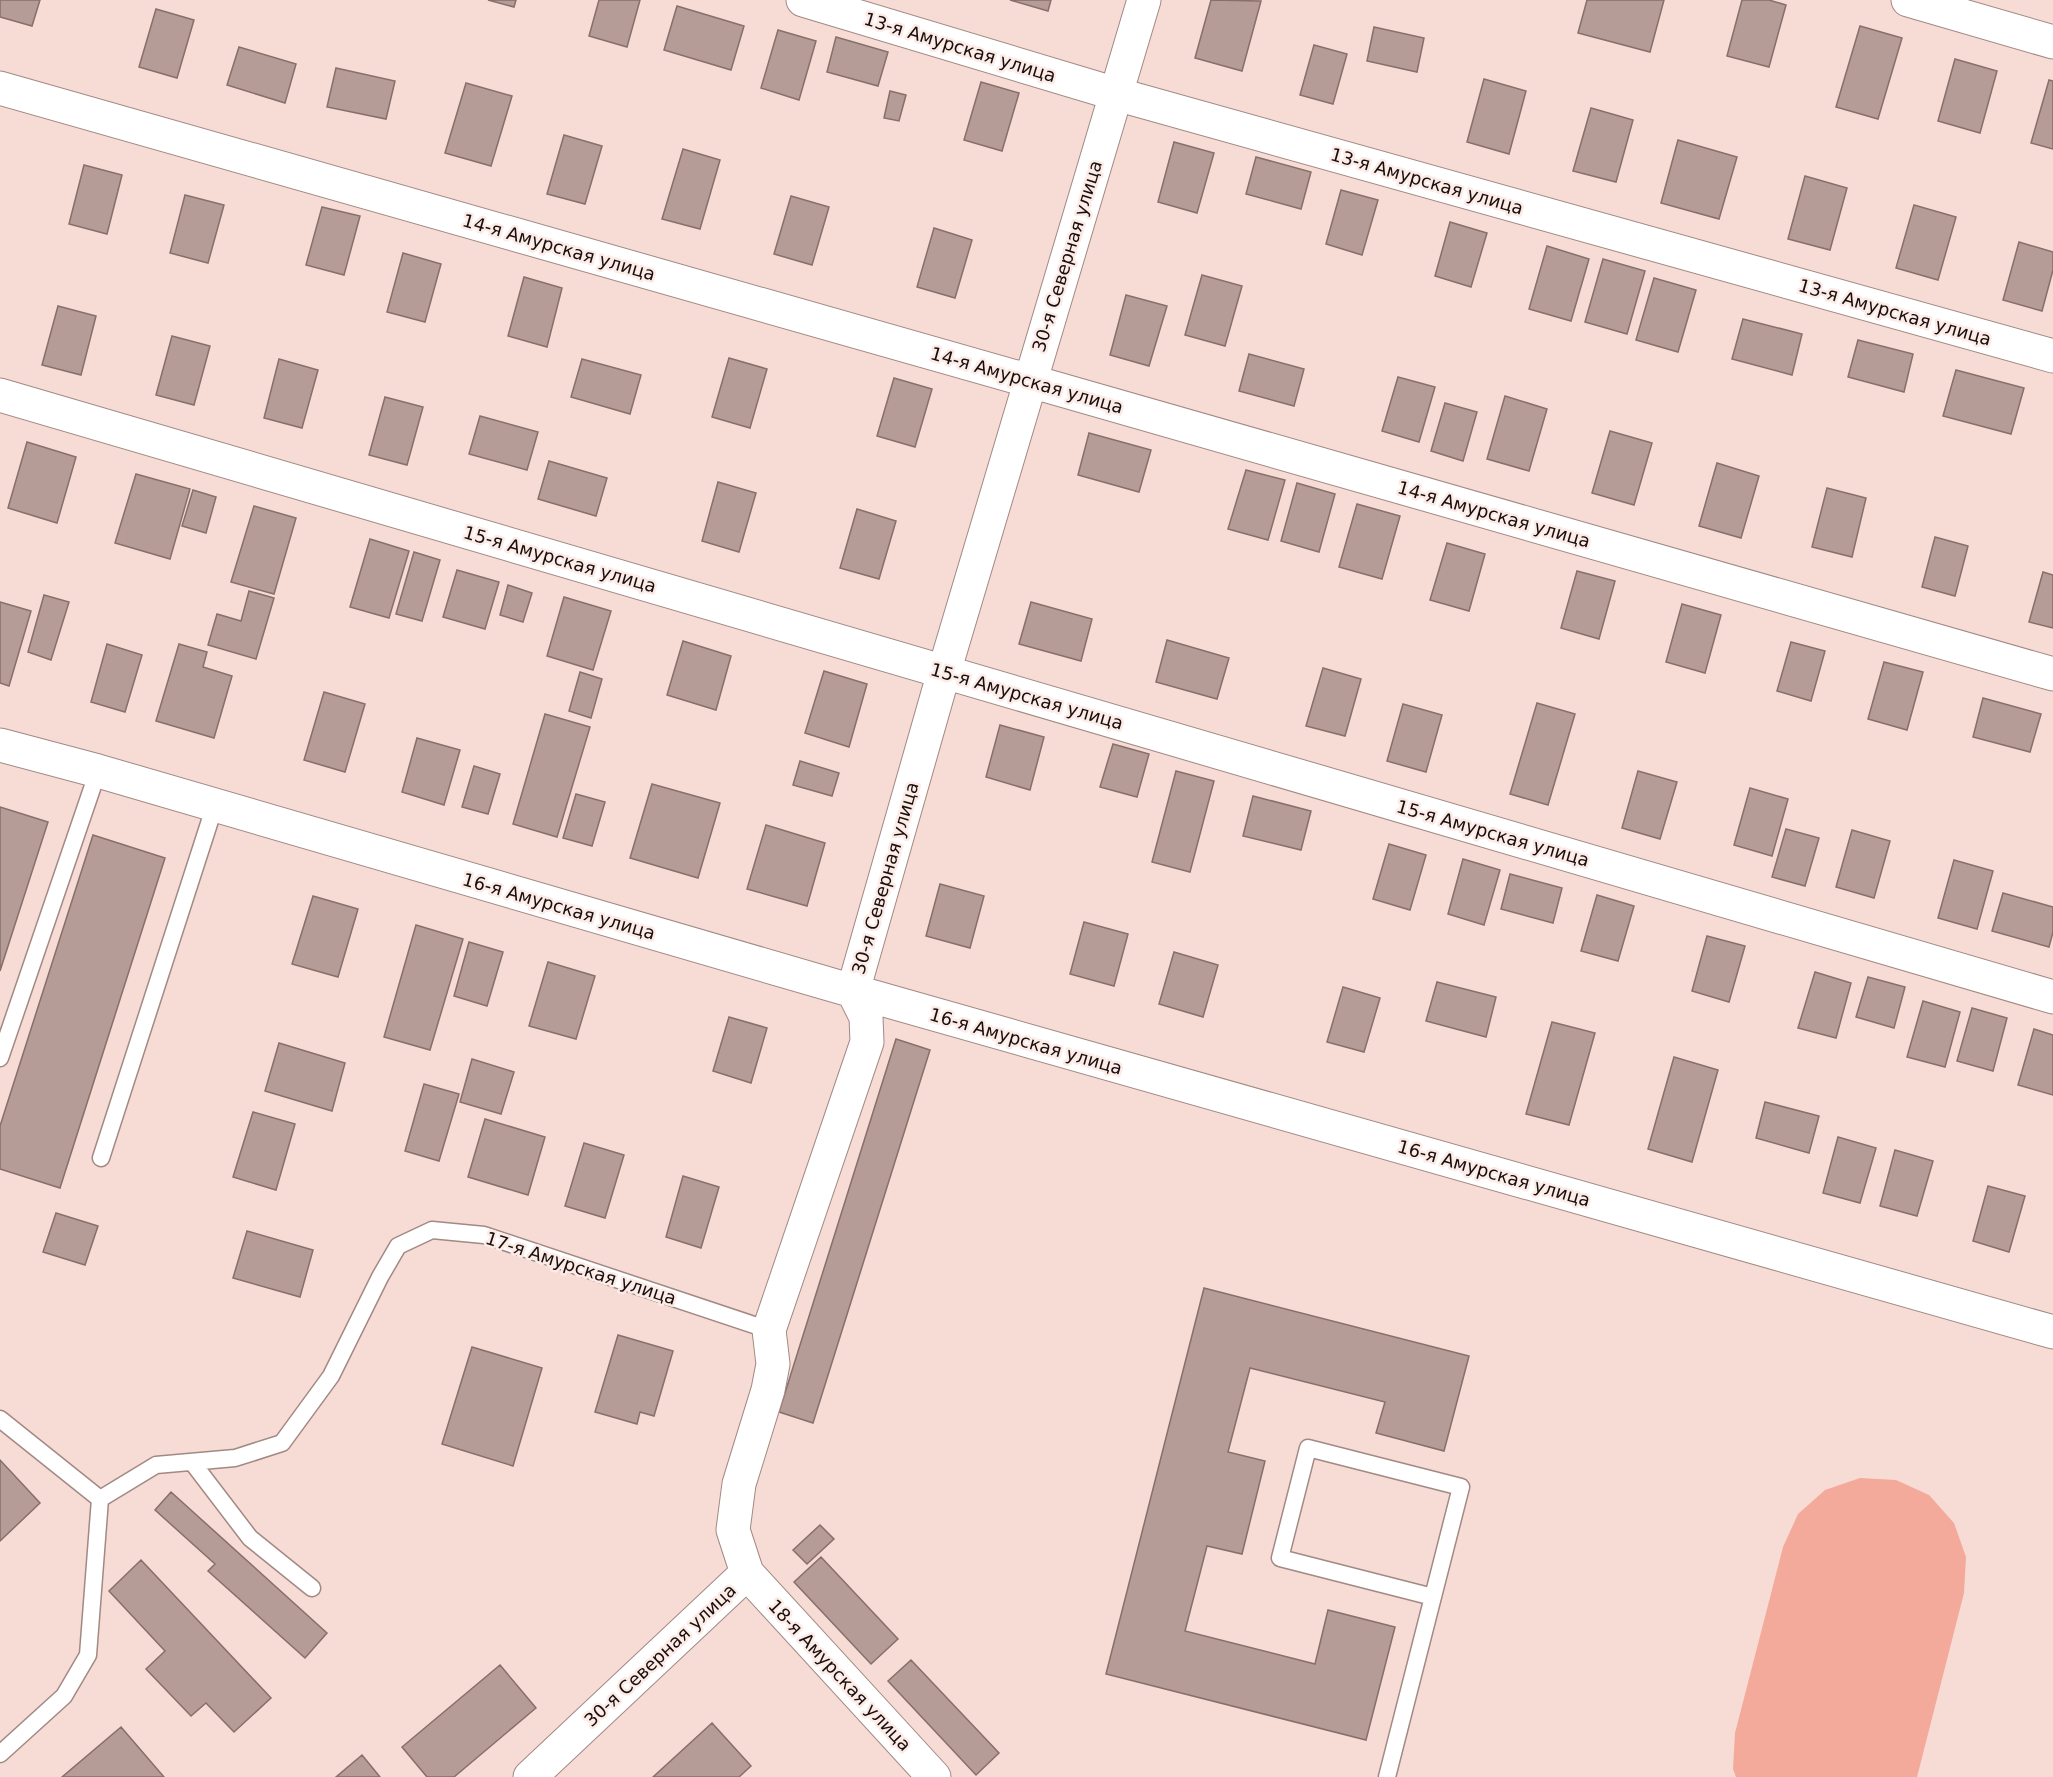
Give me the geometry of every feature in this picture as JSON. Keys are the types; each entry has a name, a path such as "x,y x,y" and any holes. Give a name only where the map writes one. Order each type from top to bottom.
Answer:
{"street":[{"name":"13-я Амурская улица","path":"803,0 1116,94 2053,356"},
{"name":"30-я Северная улица","path":"530,1777 747,1573 733,1530 739,1484 768,1390 773,1364 769,1330 867,1042 866,1017 853,992 944,672 1144,0"},
{"path":"1908,0 2053,42"},
{"name":"14-я Амурская улица","path":"0,88 2053,674"},
{"name":"15-я Амурская улица","path":"0,395 2053,997"},
{"name":"16-я Амурская улица","path":"0,746 98,771 853,992 2053,1332"},
{"name":"18-я Амурская улица","path":"747,1573 934,1777"}],"lane":[{"path":"0,1058 98,771"},
{"path":"101,1158 215,805"},
{"name":"17-я Амурская улица","path":"100,1499 156,1464 235,1458 282,1443 331,1376 398,1246 432,1230 484,1235 769,1330"},
{"path":"0,1754 64,1696 88,1655 100,1499 2,1421"},
{"path":"1387,1777 1461,1488 1308,1448 1280,1558 1433,1597"},
{"path":"192,1462 250,1538 312,1588"}],"shaded area":[{"path":"1860,1478 1896,1480 1929,1495 1954,1523 1966,1557 1964,1593 1917,1777 1736,1777 1733,1769 1735,1733 1783,1547 1798,1514 1825,1490"}],"building":[{"path":"0,0 40,0 32,26 0,17"},
{"path":"488,0 516,0 514,7"},
{"path":"599,0 640,0 627,47 589,36"},
{"path":"1010,0 1051,0 1048,11"},
{"path":"1211,0 1261,1 1242,71 1195,58"},
{"path":"1587,0 1664,0 1650,52 1578,33"},
{"path":"1742,0 1769,0 1786,5 1769,67 1727,56"},
{"path":"677,6 744,26 731,70 664,50"},
{"path":"156,9 194,20 177,78 139,67"},
{"path":"1860,26 1902,38 1878,119 1836,107"},
{"path":"1374,27 1424,38 1417,72 1367,61"},
{"path":"778,30 816,41 799,100 761,88"},
{"path":"836,37 888,52 878,86 827,72"},
{"path":"1314,45 1347,54 1333,104 1300,95"},
{"path":"239,47 296,64 285,103 227,85"},
{"path":"1955,59 1997,71 1980,133 1938,121"},
{"path":"336,68 395,81 386,119 327,107"},
{"path":"1484,79 1526,91 1509,154 1467,142"},
{"path":"2049,80 2053,81 2053,149 2031,143"},
{"path":"981,82 1019,93 1002,151 964,140"},
{"path":"466,83 512,96 491,166 445,153"},
{"path":"890,91 906,95 899,121 884,118"},
{"path":"1591,108 1633,120 1616,182 1573,171"},
{"path":"564,135 602,146 585,204 547,194"},
{"path":"1678,140 1737,157 1719,219 1661,203"},
{"path":"1174,142 1214,153 1197,213 1158,202"},
{"path":"683,149 720,160 700,229 662,219"},
{"path":"1256,157 1311,172 1301,209 1246,194"},
{"path":"84,165 122,175 107,234 69,224"},
{"path":"1805,176 1847,188 1830,250 1788,239"},
{"path":"1341,190 1378,200 1362,255 1326,244"},
{"path":"185,195 224,205 208,263 170,253"},
{"path":"791,196 829,207 812,265 774,254"},
{"path":"1914,205 1956,217 1938,280 1896,268"},
{"path":"322,207 360,216 344,275 306,265"},
{"path":"1450,222 1487,233 1471,287 1435,276"},
{"path":"934,228 972,240 955,298 917,287"},
{"path":"2019,242 2053,252 2053,270 2042,311 2003,300"},
{"path":"1547,246 1589,259 1571,321 1529,309"},
{"path":"403,253 441,264 425,322 387,312"},
{"path":"1603,259 1645,271 1627,334 1585,322"},
{"path":"1202,275 1242,286 1225,346 1185,335"},
{"path":"524,277 562,288 547,347 508,336"},
{"path":"1654,278 1696,290 1678,352 1636,340"},
{"path":"1126,295 1167,306 1149,366 1110,355"},
{"path":"58,306 96,316 81,375 42,365"},
{"path":"1743,319 1802,334 1792,375 1732,359"},
{"path":"172,336 210,346 194,405 156,395"},
{"path":"1858,340 1913,354 1904,392 1848,377"},
{"path":"1249,354 1304,369 1294,406 1239,391"},
{"path":"729,358 767,369 750,428 712,417"},
{"path":"279,359 318,370 302,428 264,418"},
{"path":"582,359 641,375 630,414 571,397"},
{"path":"1956,370 2024,388 2011,434 1943,416"},
{"path":"1398,377 1435,387 1419,442 1382,431"},
{"path":"894,378 932,389 915,447 877,436"},
{"path":"1505,396 1547,409 1529,471 1487,459"},
{"path":"385,397 423,407 407,465 369,455"},
{"path":"1445,403 1477,412 1463,461 1431,451"},
{"path":"480,416 538,432 527,470 469,454"},
{"path":"1610,431 1652,443 1634,505 1592,493"},
{"path":"1089,433 1151,450 1139,492 1078,475"},
{"path":"27,442 76,457 57,523 8,508"},
{"path":"549,461 607,478 596,516 538,499"},
{"path":"1717,463 1759,476 1741,538 1699,526"},
{"path":"1246,470 1285,480 1268,540 1228,529"},
{"path":"136,474 190,489 170,559 115,543"},
{"path":"718,482 756,493 739,552 702,541"},
{"path":"1297,483 1335,494 1319,552 1281,541"},
{"path":"1827,488 1866,498 1852,557 1812,547"},
{"path":"193,490 216,497 206,533 182,526"},
{"path":"1357,504 1400,516 1382,579 1339,567"},
{"path":"254,506 296,518 274,594 231,582"},
{"path":"857,509 896,521 879,579 840,568"},
{"path":"1935,537 1968,546 1955,596 1922,587"},
{"path":"370,539 409,551 389,618 350,607"},
{"path":"1447,543 1485,554 1469,611 1430,600"},
{"path":"414,552 440,560 422,621 396,614"},
{"path":"457,570 499,582 485,629 443,617"},
{"path":"1577,571 1615,581 1599,639 1561,628"},
{"path":"2043,572 2053,575 2053,628 2029,622"},
{"path":"508,585 532,593 523,622 500,615"},
{"path":"249,591 274,598 256,659 208,645 217,614 241,621"},
{"path":"44,595 69,602 51,660 28,652"},
{"path":"564,597 611,611 593,670 547,656"},
{"path":"0,602 31,611 9,686 0,683"},
{"path":"1031,602 1092,619 1081,661 1019,644"},
{"path":"1682,604 1721,615 1705,673 1666,662"},
{"path":"1167,640 1229,658 1217,699 1156,682"},
{"path":"683,641 731,656 716,710 667,695"},
{"path":"1791,642 1825,651 1811,701 1777,691"},
{"path":"107,644 142,655 125,712 91,702"},
{"path":"179,644 207,652 203,667 232,676 214,738 156,721"},
{"path":"1884,662 1923,672 1907,730 1868,719"},
{"path":"1323,668 1361,679 1345,736 1306,726"},
{"path":"824,671 867,684 849,747 805,733"},
{"path":"580,672 602,679 591,718 569,711"},
{"path":"324,692 365,704 345,772 304,760"},
{"path":"1983,698 2041,714 2030,752 1973,737"},
{"path":"1537,703 1575,714 1548,805 1510,794"},
{"path":"1403,704 1442,715 1426,772 1387,761"},
{"path":"545,714 590,727 557,837 513,824"},
{"path":"1000,725 1044,737 1030,790 986,777"},
{"path":"417,738 460,750 444,805 402,792"},
{"path":"1113,744 1149,754 1137,797 1100,787"},
{"path":"800,761 839,773 832,796 793,785"},
{"path":"474,766 500,774 488,814 462,807"},
{"path":"1176,771 1214,781 1190,872 1152,862"},
{"path":"1638,771 1677,782 1660,839 1622,828"},
{"path":"652,784 720,803 698,878 630,858"},
{"path":"1750,788 1788,799 1772,856 1734,845"},
{"path":"576,794 605,802 592,846 563,838"},
{"path":"1253,796 1311,811 1301,850 1243,836"},
{"path":"0,807 48,822 0,971"},
{"path":"766,825 825,843 807,906 747,889"},
{"path":"1786,829 1819,838 1805,886 1772,877"},
{"path":"1852,830 1890,841 1874,898 1836,887"},
{"path":"93,835 165,858 60,1188 0,1169 0,1126"},
{"path":"1389,844 1426,855 1410,910 1373,899"},
{"path":"1463,859 1500,870 1484,925 1448,914"},
{"path":"1954,860 1993,871 1977,929 1938,918"},
{"path":"1510,874 1562,888 1553,923 1501,909"},
{"path":"940,884 984,896 970,948 926,936"},
{"path":"2003,893 2053,907 2053,932 2049,947 1992,931"},
{"path":"1597,895 1634,906 1618,961 1581,951"},
{"path":"313,896 358,909 338,977 292,964"},
{"path":"1084,922 1128,934 1114,986 1070,974"},
{"path":"416,925 463,939 430,1050 384,1037"},
{"path":"1707,936 1745,946 1729,1002 1692,991"},
{"path":"469,942 503,952 487,1006 454,996"},
{"path":"1174,952 1218,965 1203,1017 1159,1004"},
{"path":"548,962 595,976 576,1039 529,1026"},
{"path":"1815,972 1851,983 1836,1038 1798,1028"},
{"path":"1868,977 1905,987 1894,1028 1856,1017"},
{"path":"1437,982 1496,997 1486,1037 1426,1021"},
{"path":"1343,987 1380,998 1364,1052 1327,1042"},
{"path":"1923,1001 1960,1012 1945,1067 1907,1057"},
{"path":"1972,1008 2007,1018 1993,1071 1957,1061"},
{"path":"729,1017 767,1028 751,1083 713,1071"},
{"path":"1552,1022 1595,1033 1569,1125 1526,1114"},
{"path":"2034,1029 2053,1035 2053,1095 2018,1085"},
{"path":"896,1039 930,1050 813,1423 779,1412"},
{"path":"279,1043 345,1063 332,1111 265,1091"},
{"path":"1674,1057 1718,1070 1692,1162 1648,1149"},
{"path":"472,1059 514,1072 501,1114 460,1102"},
{"path":"424,1084 459,1094 439,1161 405,1151"},
{"path":"1765,1102 1819,1116 1809,1153 1756,1138"},
{"path":"253,1112 295,1124 276,1190 233,1177"},
{"path":"485,1119 545,1137 528,1195 468,1177"},
{"path":"1838,1137 1876,1148 1860,1203 1823,1193"},
{"path":"584,1143 624,1155 605,1218 565,1206"},
{"path":"1895,1150 1933,1161 1917,1216 1880,1206"},
{"path":"683,1176 719,1187 701,1248 666,1237"},
{"path":"1988,1186 2025,1196 2009,1252 1973,1241"},
{"path":"56,1213 98,1226 85,1265 43,1252"},
{"path":"247,1231 313,1250 300,1297 233,1278"},
{"path":"1204,1288 1469,1356 1444,1451 1376,1433 1385,1402 1250,1368 1228,1452 1265,1461 1242,1554 1207,1546 1185,1631 1315,1664 1328,1610 1395,1627 1366,1740 1106,1674"},
{"path":"618,1335 673,1351 654,1416 640,1412 637,1424 595,1412"},
{"path":"472,1347 542,1368 513,1466 442,1444"},
{"path":"0,1460 40,1503 0,1541"},
{"path":"171,1492 327,1633 305,1658 208,1571 215,1564 155,1510"},
{"path":"820,1525 834,1539 807,1564 793,1550"},
{"path":"821,1557 898,1639 871,1664 794,1582"},
{"path":"141,1560 271,1698 234,1732 206,1703 191,1716 146,1669 165,1651 109,1591"},
{"path":"911,1660 999,1753 976,1775 888,1681"},
{"path":"500,1665 536,1708 454,1777 427,1777 402,1747"},
{"path":"712,1723 751,1766 739,1777 653,1777"},
{"path":"121,1727 164,1777 62,1777"},
{"path":"362,1755 380,1777 336,1777"}]}
